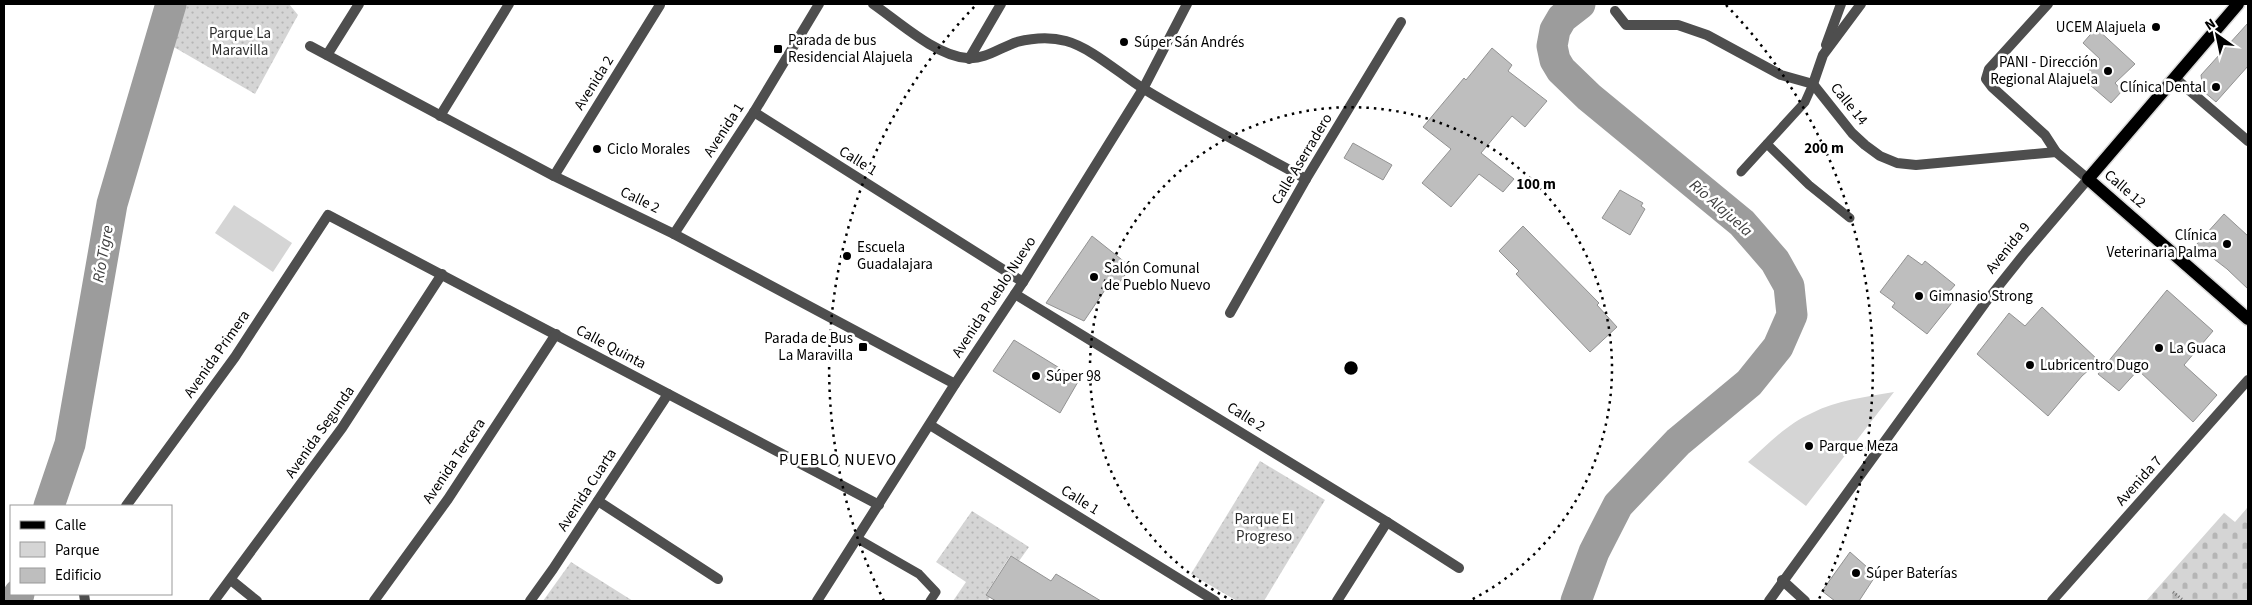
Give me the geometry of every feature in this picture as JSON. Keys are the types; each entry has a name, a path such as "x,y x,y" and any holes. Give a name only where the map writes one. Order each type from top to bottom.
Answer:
{"main road":[{"name":"Avenida 9","path":"2088,179 2238,4"},
{"name":"Calle 12","path":"2088,179 2248,319"}],"street":[{"path":"328,55 359,4"},
{"path":"440,116 509,4"},
{"name":"Avenida 1","path":"674,234 754,112 819,4"},
{"path":"873,4 937,48 954,56 969,59 994,52 1018,42 1042,38 1068,42 1089,53 1143,89 1306,179"},
{"path":"969,59 1002,4"},
{"name":"Avenida Pueblo Nuevo","path":"817,601 955,384 1023,282 1143,89 1187,4"},
{"path":"1813,84 1841,4"},
{"path":"1823,55 1861,4"},
{"name":"Calle 12","path":"2048,4 1989,69 1986,79 1992,88 2045,135 2056,152 2088,179"},
{"name":"Avenida 2","path":"554,176 660,5"},
{"name":"Calle 14","path":"1615,11 1626,25 1678,25 1707,34 1781,75 1813,84 1852,133 1880,156 1897,163 1916,165 2056,152"},
{"name":"Calle Aserradero","path":"1230,313 1306,179 1401,22"},
{"name":"Calle 2","path":"310,46 554,176 674,234 955,384"},
{"path":"2175,78 2248,141"},
{"name":"Calle 1","path":"754,112 1023,282"},
{"name":"Avenida 9","path":"1769,601 1782,580 1985,303 2088,179"},
{"name":"Calle Quinta","path":"328,215 879,505"},
{"name":"Avenida Primera","path":"127,505 235,356 328,215"},
{"name":"Avenida Segunda","path":"214,601 342,428 442,274"},
{"name":"Calle 2","path":"1015,294 1387,522 1458,568"},
{"name":"Avenida Tercera","path":"374,601 448,499 556,334"},
{"name":"Avenida 7","path":"2052,601 2248,380"},
{"name":"Avenida Cuarta","path":"530,601 598,502 668,394"},
{"name":"Calle 1","path":"930,425 1215,601"},
{"path":"598,502 718,580"},
{"path":"1337,601 1387,522"},
{"path":"230,580 257,601"},
{"path":"1782,580 1805,601"}],"lane":[{"path":"1741,172 1805,102 1813,84"},
{"path":"1767,144 1810,185 1850,218"},
{"path":"858,539 919,574 936,592 930,601"}],"path":[{"path":"2173,592 2184,601"}],"green space":[{"name":"Parque La Maravilla","path":"185,4 289,4 298,15 255,94 172,46"},
{"path":"234,205 292,243 273,272 215,233"},
{"name":"Parque Meza","path":"1894,392 1806,506 1748,462 1770,441 1812,413 1842,402"},
{"name":"Parque El Progreso","path":"1260,461 1325,500 1264,601 1237,601 1191,574"},
{"path":"2248,507 2248,601 2146,601 2224,513 2235,522"},
{"path":"972,511 1029,547 1019,561 1010,556 986,594 990,597 988,601 953,601 966,582 936,562"},
{"path":"571,562 633,601 543,601"}],"building":[{"path":"2248,23 2248,66 2216,102 2203,91 2201,75"},
{"name":"PANI - Dirección Regional Alajuela","path":"2096,28 2135,64 2115,83 2122,91 2111,103 2082,78 2100,59 2083,43"},
{"path":"1492,48 1512,65 1508,71 1547,101 1525,127 1512,116 1481,153 1514,179 1503,192 1479,174 1451,207 1422,183 1451,149 1423,127"},
{"path":"1353,143 1392,165 1383,180 1344,158"},
{"path":"1620,190 1643,203 1641,206 1645,209 1630,235 1602,218"},
{"path":"2224,214 2248,236 2248,289 2227,269 2196,245"},
{"path":"1523,226 1599,303 1597,305 1617,327 1590,352 1516,274 1519,271 1499,251"},
{"name":"Salón Comunal de Pueblo Nuevo","path":"1092,236 1131,267 1113,291 1107,287 1084,321 1046,303"},
{"name":"Gimnasio Strong","path":"1908,255 1922,265 1925,261 1955,285 1948,293 1955,299 1927,334 1892,307 1895,303 1880,292"},
{"name":"La Guaca","path":"2167,290 2213,331 2184,365 2217,395 2193,422 2138,370 2119,391 2098,374"},
{"name":"Lubricentro Dugo","path":"2042,307 2099,361 2082,376 2048,416 1977,354 2009,313 2025,326"},
{"name":"Súper 98","path":"1014,340 1079,380 1060,413 993,371"},
{"path":"1850,552 1876,575 1859,601 1835,601 1822,591"},
{"path":"1011,556 1051,581 1056,574 1101,601 996,601 986,595"}],"waterway":[{"name":"Río Tigre","path":"49,505 70,444 112,204 171,4"},
{"name":"Río Alajuela","path":"1576,601 1594,552 1618,505 1678,442 1749,383 1778,347 1792,315 1789,286 1775,261 1742,223 1589,97 1561,70 1555,60 1552,46 1555,30 1562,18 1580,4"},
{"name":"Río Tigre","path":"17,601 19,595"}],"place":[{"name":"UCEM Alajuela","path":"2156,27"},
{"name":"Súper Sán Andrés","path":"1124,42"},
{"name":"Parada de bus Residencial Alajuela","path":"778,49"},
{"name":"PANI - Dirección Regional Alajuela","path":"2108,71"},
{"name":"Clínica Dental","path":"2216,87"},
{"name":"Ciclo Morales","path":"597,149"},
{"name":"Clínica Veterinaria Palma","path":"2227,244"},
{"name":"Escuela Guadalajara","path":"847,256"},
{"name":"Salón Comunal de Pueblo Nuevo","path":"1094,277"},
{"name":"Gimnasio Strong","path":"1919,296"},
{"name":"Parada de Bus La Maravilla","path":"863,347"},
{"name":"La Guaca","path":"2159,348"},
{"name":"Lubricentro Dugo","path":"2030,365"},
{"name":"Súper 98","path":"1036,376"},
{"name":"Parque Meza","path":"1809,446"},
{"name":"Súper Baterías","path":"1856,573"}],"district":[{"name":"PUEBLO NUEVO","path":"838,460"}]}
